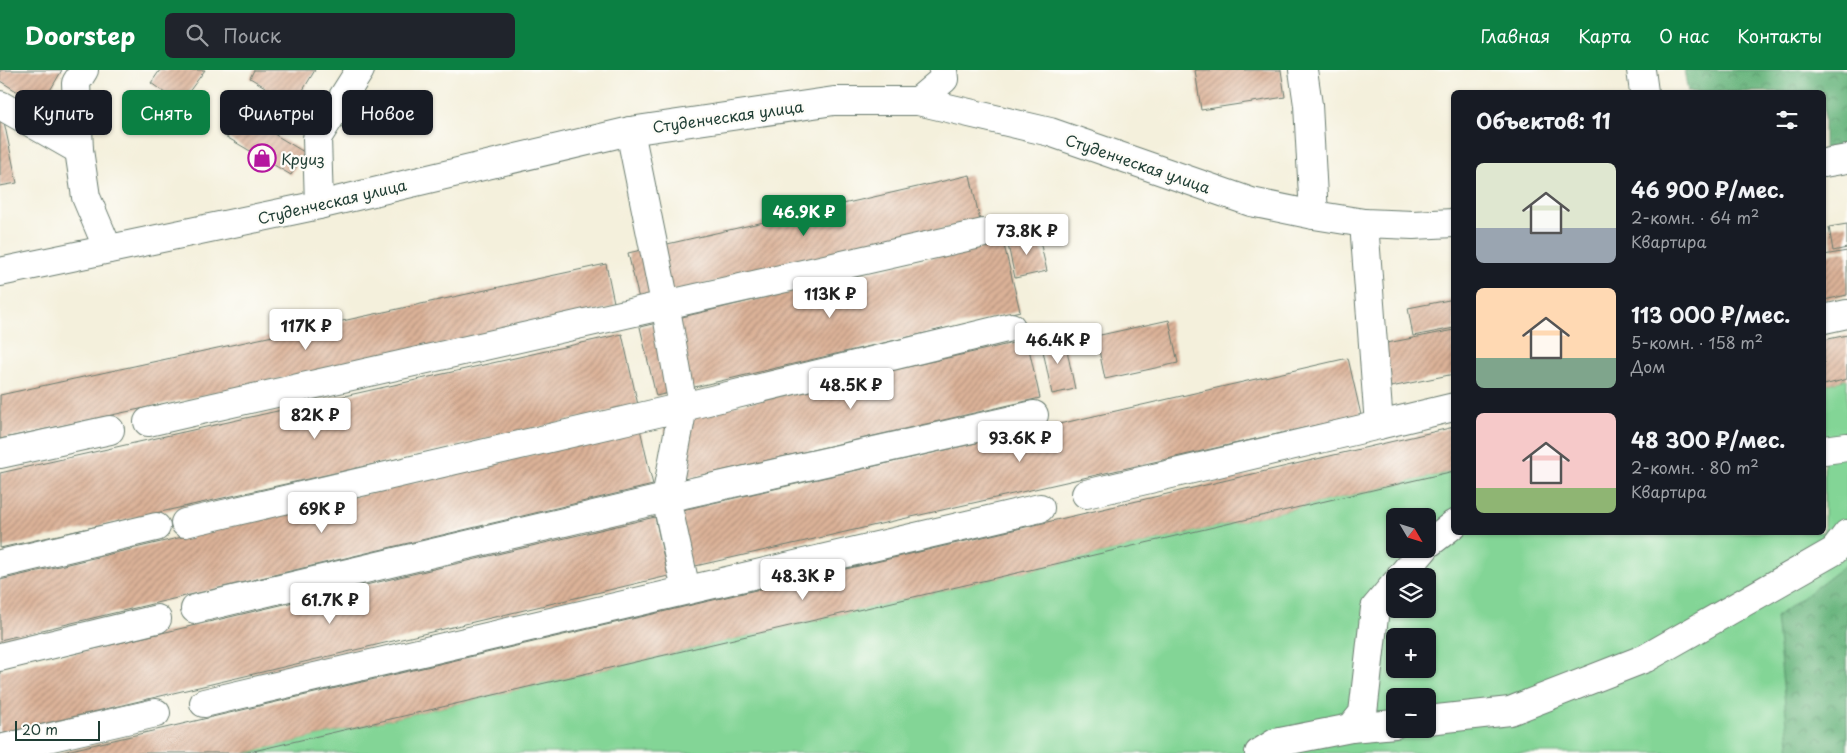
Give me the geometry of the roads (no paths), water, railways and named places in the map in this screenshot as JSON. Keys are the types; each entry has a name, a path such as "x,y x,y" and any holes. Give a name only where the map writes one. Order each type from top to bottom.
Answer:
{"main road":[{"path":"84,70 76,82 79,150 86,197 108,249"},
{"path":"318,205 317,138 360,70"},
{"path":"918,101 944,79 943,70"},
{"path":"1303,70 1308,105 1314,215"},
{"path":"1641,70 1644,90"},
{"name":"Студенческая улица","path":"0,272 318,205 630,131 834,101 918,101 1050,132 1251,202 1314,215 1364,223 1413,225 1451,223"},
{"path":"0,105 79,150"},
{"path":"630,131 665,303 683,407 666,498 686,590"},
{"path":"1826,163 1847,159"},
{"path":"1364,223 1379,425"},
{"path":"148,422 665,303 984,233"},
{"path":"1826,319 1847,314"},
{"path":"185,524 683,407 1011,327"},
{"path":"1086,494 1451,408"},
{"path":"195,608 666,498 1034,415"},
{"path":"0,454 110,430"},
{"path":"1826,450 1847,447"},
{"path":"204,703 1040,508"},
{"path":"1436,538 1451,526"},
{"path":"0,564 156,527"},
{"path":"1436,719 1510,711 1646,658 1834,551 1847,534"},
{"path":"1408,568 1416,558"},
{"path":"1351,728 1363,713 1375,608 1386,595"},
{"path":"0,657 157,619"},
{"path":"0,750 156,713"},
{"path":"1259,753 1275,743 1351,728 1386,725"}],"place":[{"name":"Круиз","path":"262,158"}]}
